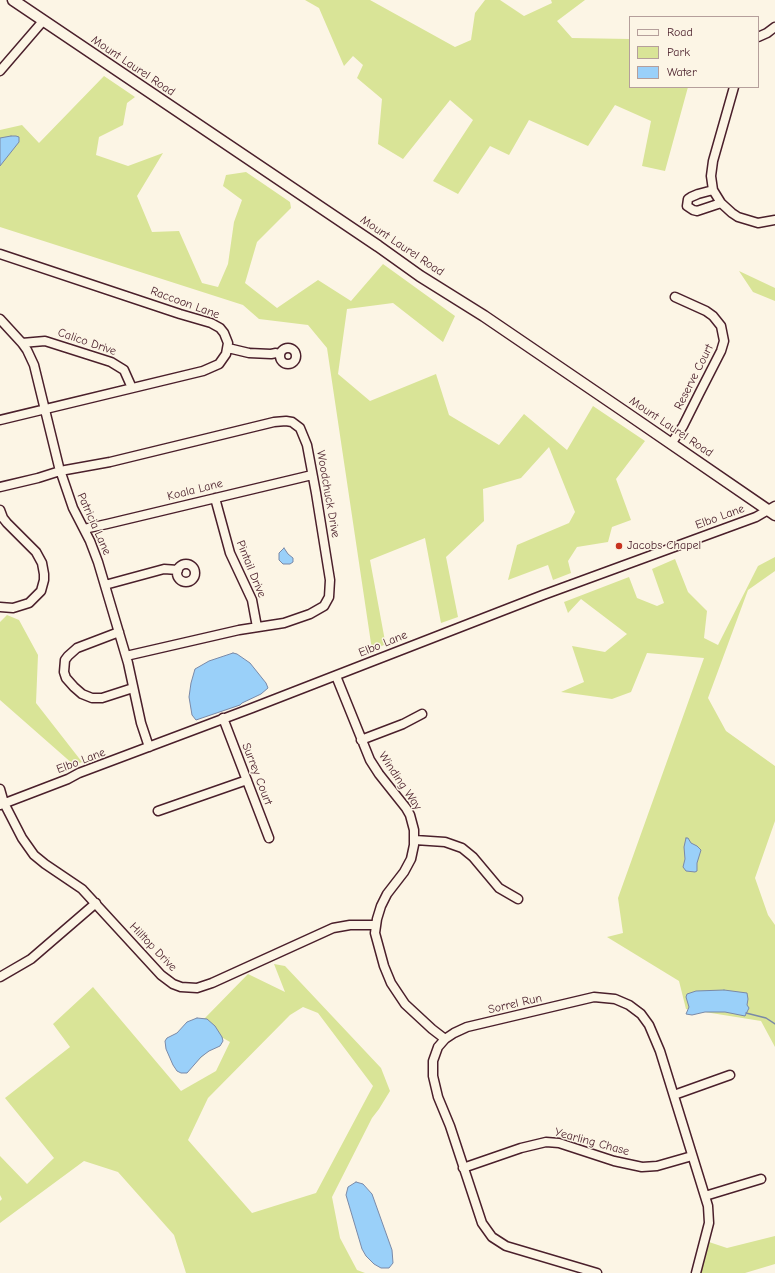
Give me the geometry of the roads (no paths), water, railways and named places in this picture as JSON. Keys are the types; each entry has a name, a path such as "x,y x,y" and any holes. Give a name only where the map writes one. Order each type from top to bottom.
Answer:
{"main road":[{"name":"Mount Laurel Road","path":"13,0 378,246 420,276 484,316 671,444 773,511"}],"street":[{"path":"0,71 43,21"},
{"path":"759,37 767,33 775,26"},
{"path":"734,88 713,161 711,176 713,190 721,203 732,213 744,219 758,223 775,220"},
{"path":"713,190 691,197 688,199 687,206 697,211 721,203"},
{"name":"Raccoon Lane","path":"0,254 211,323 220,328 224,333 227,338 228,348"},
{"name":"Reserve Court","path":"671,444 721,352 724,338 721,326 713,316 706,311 675,297"},
{"name":"Patricia Lane","path":"0,319 22,343 34,365 60,471 73,508 96,555 126,656 149,747"},
{"name":"Calico Drive","path":"22,343 45,341 111,362 124,370 132,388"},
{"path":"0,420 209,369 219,364 228,348 249,353 276,353 280,355"},
{"name":"Woodchuck Drive","path":"0,487 60,471 110,462 268,423 286,420 296,424 304,433 330,580 329,597 324,606 310,614 284,623 218,634 126,656"},
{"name":"Koala Lane","path":"84,529 312,475"},
{"name":"Pintail Drive","path":"215,498 230,553 252,600 257,627"},
{"path":"0,510 7,523 36,552 42,563 44,580 41,591 29,603 13,608 0,607"},
{"name":"Elbo Lane","path":"2,804 543,595 773,511"},
{"path":"105,584 164,569 178,570"},
{"path":"119,632 77,648 65,660 64,672 66,678 74,687 82,694 92,698 102,698 133,688"},
{"name":"Winding Way","path":"336,676 361,740 374,767 406,808 413,823 415,840 411,859 404,872 383,900 376,925 375,933 380,954 388,978 405,1004 445,1039"},
{"path":"361,740 403,724 422,714"},
{"name":"Surrey Court","path":"224,718 269,838"},
{"path":"158,811 247,780"},
{"name":"Hilltop Drive","path":"0,789 2,804 25,844 34,855 82,889 167,980 181,988 189,989 205,986 334,928 350,925 376,925"},
{"path":"415,840 445,842 462,848 473,857 499,888 518,899"},
{"path":"0,977 17,968 34,956 96,903"},
{"name":"Sorrel Run","path":"598,1273 514,1250 498,1242 492,1237 482,1223 450,1126 438,1097 433,1076 433,1061 438,1047 445,1039 454,1033 467,1027 587,998 601,997 616,999 635,1009 649,1025 660,1051 708,1206 709,1223 696,1273"},
{"path":"674,1096 730,1075"},
{"name":"Yearling Chase","path":"463,1168 521,1148 546,1142 559,1143 614,1161 642,1167 657,1166 692,1156"},
{"path":"705,1196 761,1178"}],"water":[{"path":"11,136 19,137 19,142 0,166 0,138"},
{"path":"284,548 293,558 293,562 290,564 283,564 279,560 279,553"},
{"path":"233,653 250,663 266,683 268,688 261,694 240,705 196,720 192,715 189,697 195,669 209,661"},
{"path":"686,838 688,838 691,843 701,850 697,863 697,871 695,872 686,871 683,867"},
{"path":"724,990 747,993 747,1005 749,1008 745,1016 725,1012 705,1012 692,1015 686,1014 689,1007 686,997 687,994 696,991"},
{"path":"197,1018 207,1019 215,1026 223,1041 220,1046 201,1057 187,1073 181,1073 177,1071 173,1065 166,1049 165,1041 167,1038 177,1033 187,1022"},
{"path":"356,1182 363,1184 372,1194 392,1250 393,1263 389,1268 381,1268 374,1264 366,1256 362,1249 346,1195 348,1187"}],"waterway":[{"path":"746,1013 766,1018 775,1024"}],"place":[{"name":"Jacobs Chapel","path":"619,546"}]}
